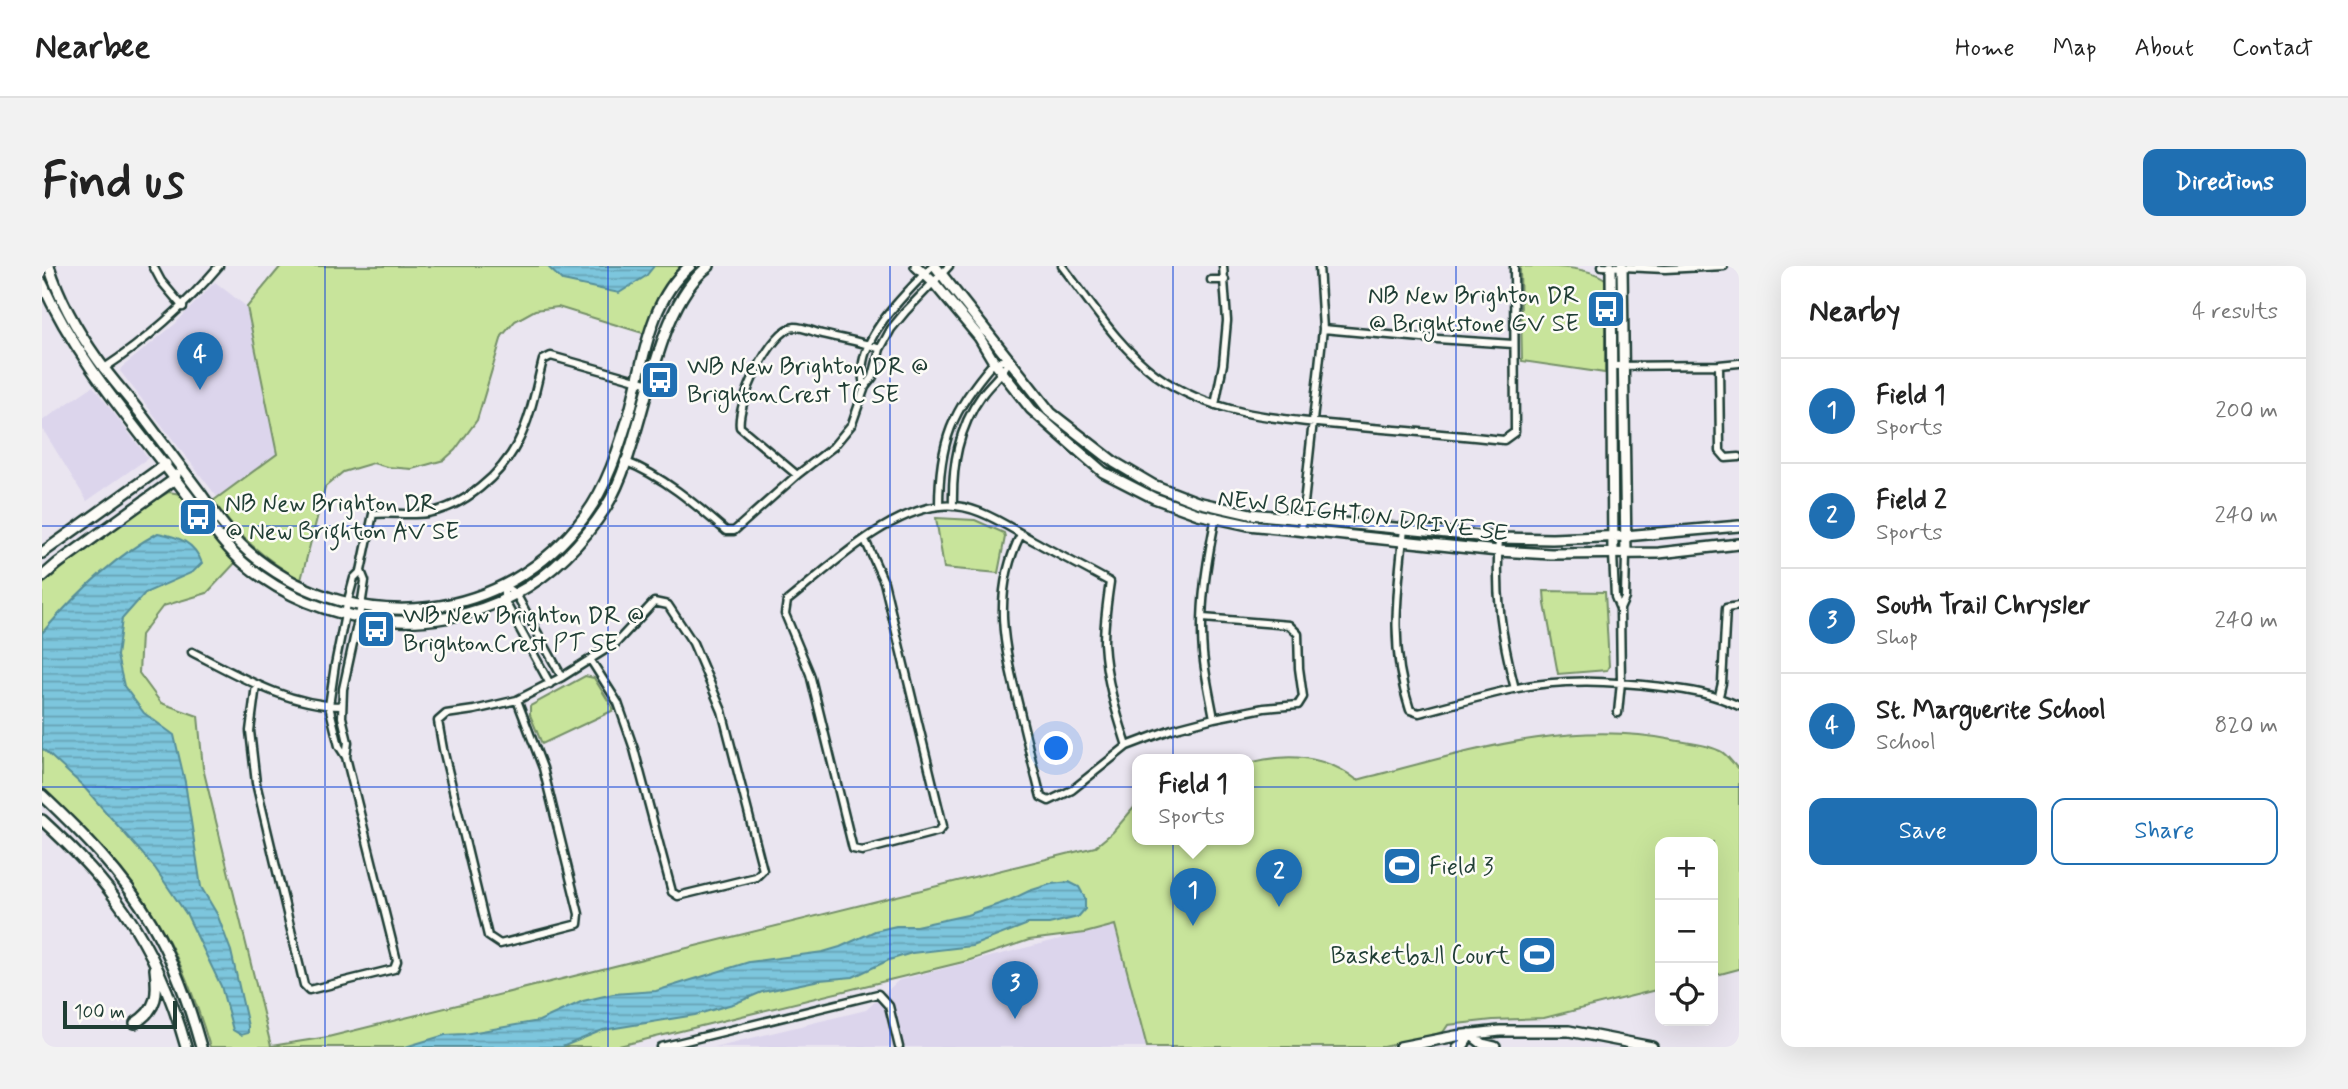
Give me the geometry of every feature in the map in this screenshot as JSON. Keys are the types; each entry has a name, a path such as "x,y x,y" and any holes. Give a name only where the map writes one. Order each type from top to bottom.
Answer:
{"street":[{"path":"49,266 68,310 105,368 227,530 255,557 302,587 347,604 402,610 430,608 474,598 504,586 538,564 571,534 596,499 616,458 649,337 663,299 682,273 691,266"},
{"path":"153,266 161,281 183,307"},
{"path":"94,375 183,307 219,266"},
{"path":"42,283 70,338 94,375 221,539 247,566 299,599 346,615 373,620 429,620 458,615 516,594 563,559 580,541 619,484 660,348 675,312 689,289 709,266"},
{"name":"NEW BRIGHTON DRIVE SE","path":"916,266 934,283 979,338 1031,409 1103,472 1154,498 1198,514 1215,519 1301,531 1551,554 1659,553 1739,544"},
{"path":"1062,266 1101,318 1156,375 1190,395 1215,405 1271,419 1504,440 1515,432 1514,266"},
{"path":"1068,274 1074,266"},
{"path":"1215,405 1227,321 1223,266"},
{"path":"1301,531 1323,329 1319,266"},
{"path":"1602,266 1665,269 1724,266"},
{"path":"1611,266 1612,536 1615,597 1620,609 1621,682 1618,713"},
{"path":"1620,609 1625,598 1626,554 1622,267"},
{"path":"616,458 642,468 667,483 726,531 734,531 833,447 852,424 865,387 873,377 880,349 891,329 934,283 940,268"},
{"path":"865,387 861,377 869,344 894,305 925,274 940,268"},
{"name":"NEW BRIGHTON DRIVE SE","path":"940,268 1051,413 1114,463 1153,485 1218,508 1250,514 1499,538 1625,536 1739,526"},
{"path":"1210,280 1224,280"},
{"path":"797,475 740,427 745,396 759,364 785,331 795,327 880,349"},
{"path":"1323,329 1513,344"},
{"path":"256,685 250,731 256,783 304,985 309,990 394,969 397,961 346,757 339,746 330,706 347,604 354,578 361,571 373,514 428,513 451,506 472,493 498,470 518,442 528,417 543,360 551,356 650,384"},
{"path":"939,506 939,474 943,448 954,419 966,396 994,362 1009,360"},
{"path":"953,506 952,476 956,453 967,421 985,391 1003,373 1009,360"},
{"path":"1611,366 1739,363"},
{"path":"1719,365 1720,451 1726,458 1739,457"},
{"path":"42,553 163,464 178,464"},
{"path":"42,577 175,479 178,464"},
{"path":"865,540 884,582 943,826 939,831 862,851 853,849 810,674 785,614 787,601 865,540 906,515 939,506 953,506 1001,520 1021,534 1110,582 1104,641 1106,665 1112,697 1127,746"},
{"path":"1214,718 1203,651 1203,595 1218,508"},
{"path":"1404,529 1395,645 1403,690 1410,709 1419,713 1514,689 1583,681 1621,682 1719,696 1739,706"},
{"path":"1021,534 1011,554 1004,581 1003,639 1041,797 1049,801 1072,790 1127,746 1172,729 1214,718 1264,708 1297,705 1303,697 1298,634 1289,625 1203,618"},
{"path":"1499,538 1496,574 1498,604 1514,689"},
{"path":"346,757 348,742 341,706 365,580 361,571"},
{"path":"504,586 516,594 562,677"},
{"path":"504,586 504,600 550,684"},
{"path":"517,700 542,768 579,914 578,924 500,944 488,936 438,721 446,714 517,700 550,684 562,677 590,659 616,643 654,602 668,605 693,643 722,711 763,870 756,877 678,896 672,892 634,749 618,703 590,659"},
{"path":"1719,696 1726,608 1739,606"},
{"path":"192,652 256,685 313,704 341,706"},
{"path":"42,795 86,839 129,889 151,921 180,983 201,1047"},
{"path":"42,820 86,863 115,897 154,961 173,1002 186,1047"},
{"path":"135,1023 145,1016 156,1001 158,988 154,961"},
{"path":"661,1047 878,994 889,1006 900,1047"},
{"path":"1400,1047 1500,1031 1569,1031 1652,1047"},
{"path":"1458,1047 1464,1044 1470,1034"},
{"path":"1470,1034 1483,1044 1495,1047"}],"shaded area":[{"path":"215,282 247,307 277,454 218,498 120,371 174,325"},
{"path":"93,386 148,458 87,501 42,428 42,421"},
{"path":"1115,925 1147,1047 714,1047 866,1010 899,980"}],"green space":[{"path":"281,266 683,266 673,278 646,334 558,307 535,310 515,321 502,336 477,420 455,450 444,460 412,469 373,463 343,472 325,487 301,580 252,545 213,501 277,454 247,307"},
{"path":"1522,266 1577,269 1605,279 1605,373 1522,361"},
{"path":"169,492 180,494 187,500 237,561 207,593 163,606 141,635 139,673 161,703 198,716 203,768 271,1046 328,1037 1095,847 1113,832 1132,810 1132,845 1254,845 1254,762 1277,758 1305,758 1332,765 1357,780 1514,742 1593,733 1633,734 1703,745 1723,752 1739,770 1739,969 1718,975 1718,837 1655,837 1655,990 1544,1018 1448,1025 1444,1031 1435,1035 1384,1047 1147,1047 1115,925 1085,933 1029,940 967,961 615,1047 210,1047 180,964 148,905 114,861 42,789 42,585 85,549"},
{"path":"936,518 975,520 1004,533 998,573 944,568"},
{"path":"1544,591 1605,592 1609,666 1607,670 1558,674"},
{"path":"585,676 594,678 614,710 542,744 530,715 530,706"}],"water":[{"path":"547,266 654,266 646,276 619,293 563,281"},
{"path":"158,533 173,536 190,545 202,563 193,572 145,593 122,619 117,656 124,686 144,713 174,735 185,782 201,887 217,914 231,951 248,1026 248,1033 241,1035 233,1030 221,986 187,915 155,868 83,786 42,748 42,633 96,578 126,553"},
{"path":"1069,882 1079,887 1085,898 1085,909 1078,917 1049,924 1028,924 972,946 912,953 889,960 853,977 820,980 762,992 695,1015 603,1030 562,1047 405,1047 445,1035 539,1021 583,1001 613,994 656,991 749,962 823,952 875,931 967,915 1029,891"}],"place":[{"name":"NB New Brighton DR @ Brightstone GV SE","path":"1606,309"},
{"name":"WB New Brighton DR @ BrightonCrest TC SE","path":"660,380"},
{"name":"St. Marguerite School","path":"200,390"},
{"name":"NB New Brighton DR @ New Brighton AV SE","path":"198,517"},
{"name":"WB New Brighton DR @ BrightonCrest PT SE","path":"376,629"},
{"name":"Field 3","path":"1402,866"},
{"name":"Field 2","path":"1279,907"},
{"name":"Field 1","path":"1193,926"},
{"name":"Basketball Court","path":"1537,955"},
{"name":"South Trail Chrysler","path":"1015,1019"}]}
